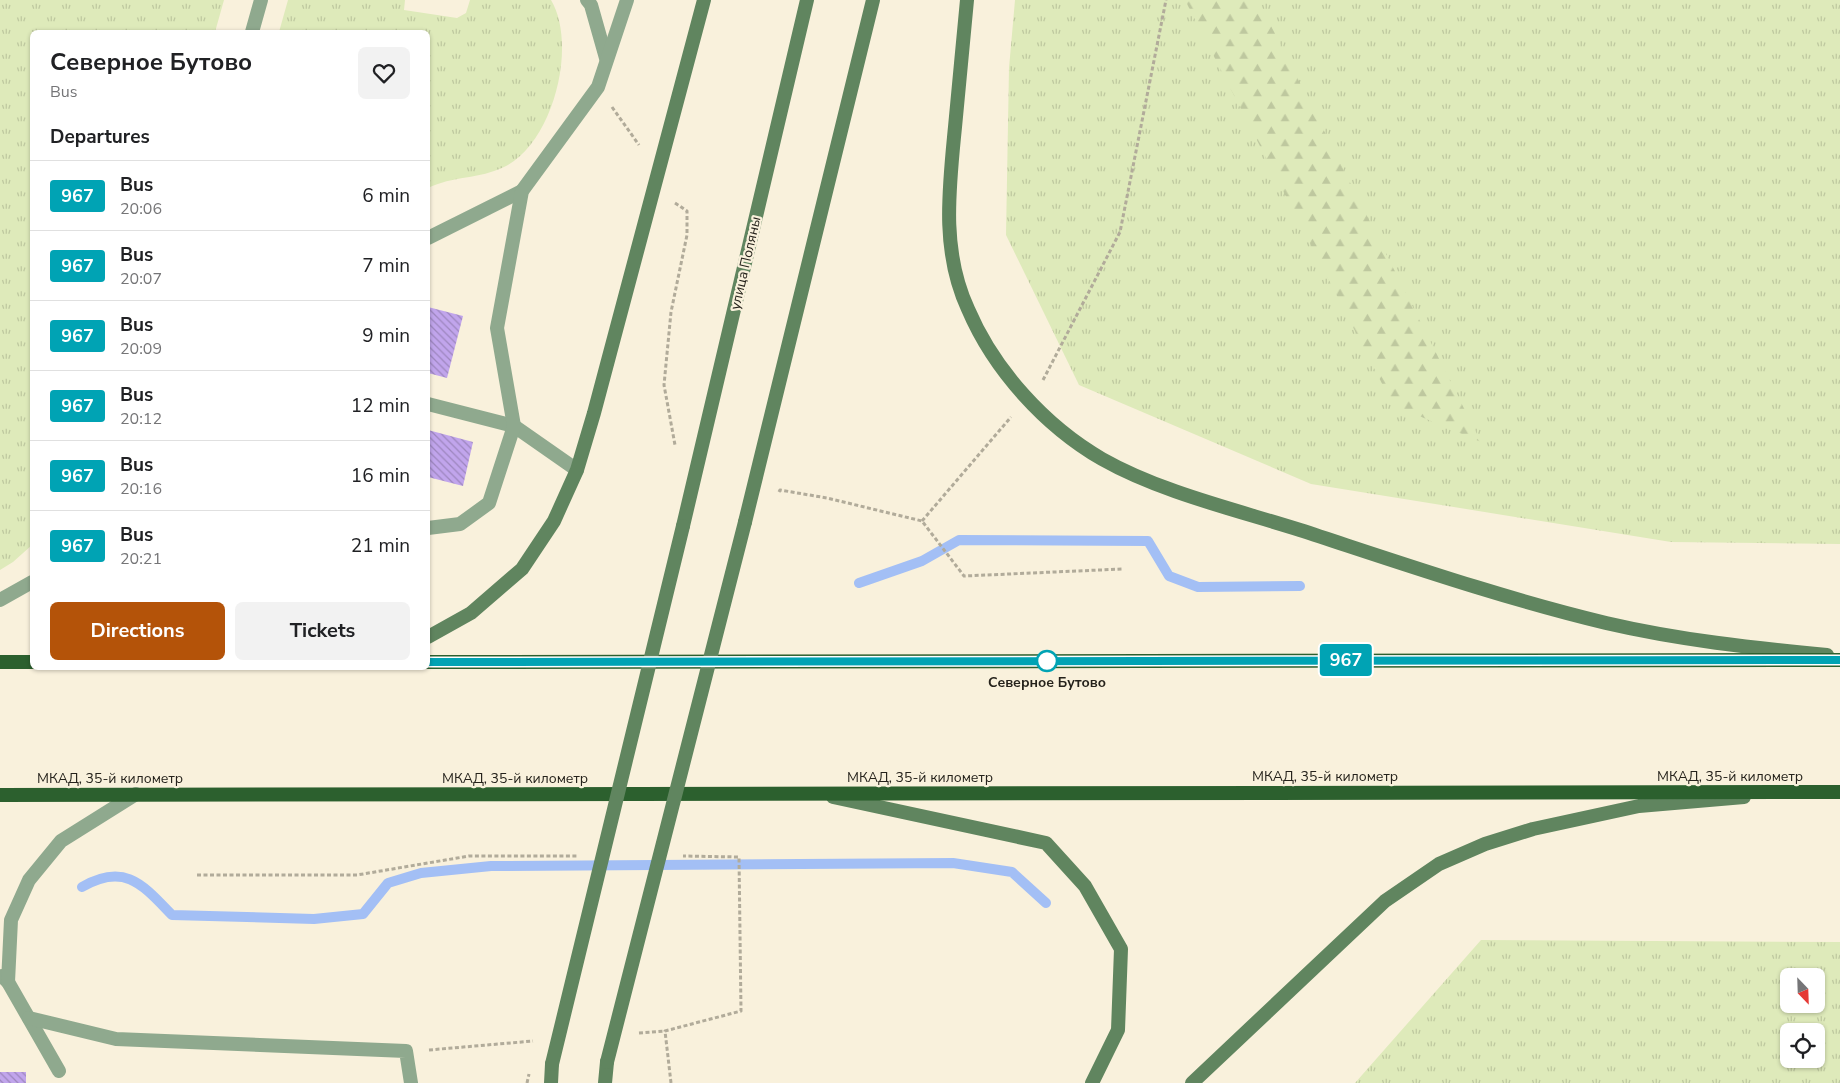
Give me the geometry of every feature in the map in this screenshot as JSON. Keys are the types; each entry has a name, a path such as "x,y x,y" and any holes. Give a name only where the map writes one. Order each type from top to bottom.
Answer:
{"highway":[{"path":"430,662 1840,658"},
{"path":"0,662 30,662"},
{"name":"МКАД, 35-й километр","path":"0,794 1840,792"}],"main road":[{"path":"430,636 471,613 522,569 554,521 576,470 594,413 704,0"},
{"name":"улица Поляны","path":"551,1083 552,1064 683,526 807,0"},
{"path":"605,1083 607,1062 745,522 873,0"},
{"path":"966,0 947,207 952,261 966,307 986,347 1027,398 1057,427 1102,459 1155,484 1479,588 1616,625 1721,644 1840,658"},
{"path":"1192,1083 1385,901 1439,864 1484,844 1533,829 1639,806 1807,792"},
{"path":"817,793 1046,844 1085,886 1120,949 1118,1030 1092,1083"}],"street":[{"path":"253,30 261,0"},
{"path":"587,0 591,6 606,58"},
{"path":"430,528 460,524 489,503 514,426 497,328 522,191 598,87 606,58 627,0"},
{"path":"430,237 522,191"},
{"path":"430,405 514,426 576,470"},
{"path":"0,600 30,583"},
{"path":"59,1071 29,1018 3,979 11,920 29,880 61,841 136,794"},
{"path":"29,1018 116,1039 406,1052 411,1083"}],"path":[{"path":"922,521 1041,384 1120,232 1166,0"},
{"path":"598,87 658,172 671,200 687,211 687,235 671,312 664,385 675,444 674,453"},
{"path":"780,490 828,498 922,521 936,536 964,576 1122,569"},
{"path":"197,874 357,875 469,856 579,856"},
{"path":"670,1083 665,1031 741,1011 739,856 679,856"}],"green space":[{"path":"0,0 224,0 216,30 30,30 30,547 13,562 0,570"},
{"path":"288,0 405,0 404,10 457,18 466,13 470,0 551,0 559,19 562,42 561,67 556,92 548,116 536,138 521,155 495,171 447,181 430,187 430,30 280,30"},
{"path":"1015,0 1840,0 1840,544 1671,542 1311,484 1079,385 1006,235 1009,68"},
{"path":"1185,0 1258,0 1481,442 1393,405"},
{"path":"1481,940 1840,942 1840,1083 1355,1083"}],"building":[{"path":"430,308 463,316 447,378 430,374"},
{"path":"430,431 473,442 463,486 430,478"},
{"path":"0,1072 26,1072 26,1083 0,1083"}],"waterway":[{"path":"859,583 922,561 959,540 1148,541 1169,576 1198,587 1300,586"},
{"path":"82,887 97,880 110,877 122,877 132,880 152,894 172,915 314,919 363,914 388,883 421,873 491,866 953,863 1012,872 1046,903"}],"bus line":[{"name":"967","path":"430,662 1840,660"}],"place":[{"name":"Северное Бутово","path":"1047,661"}]}
